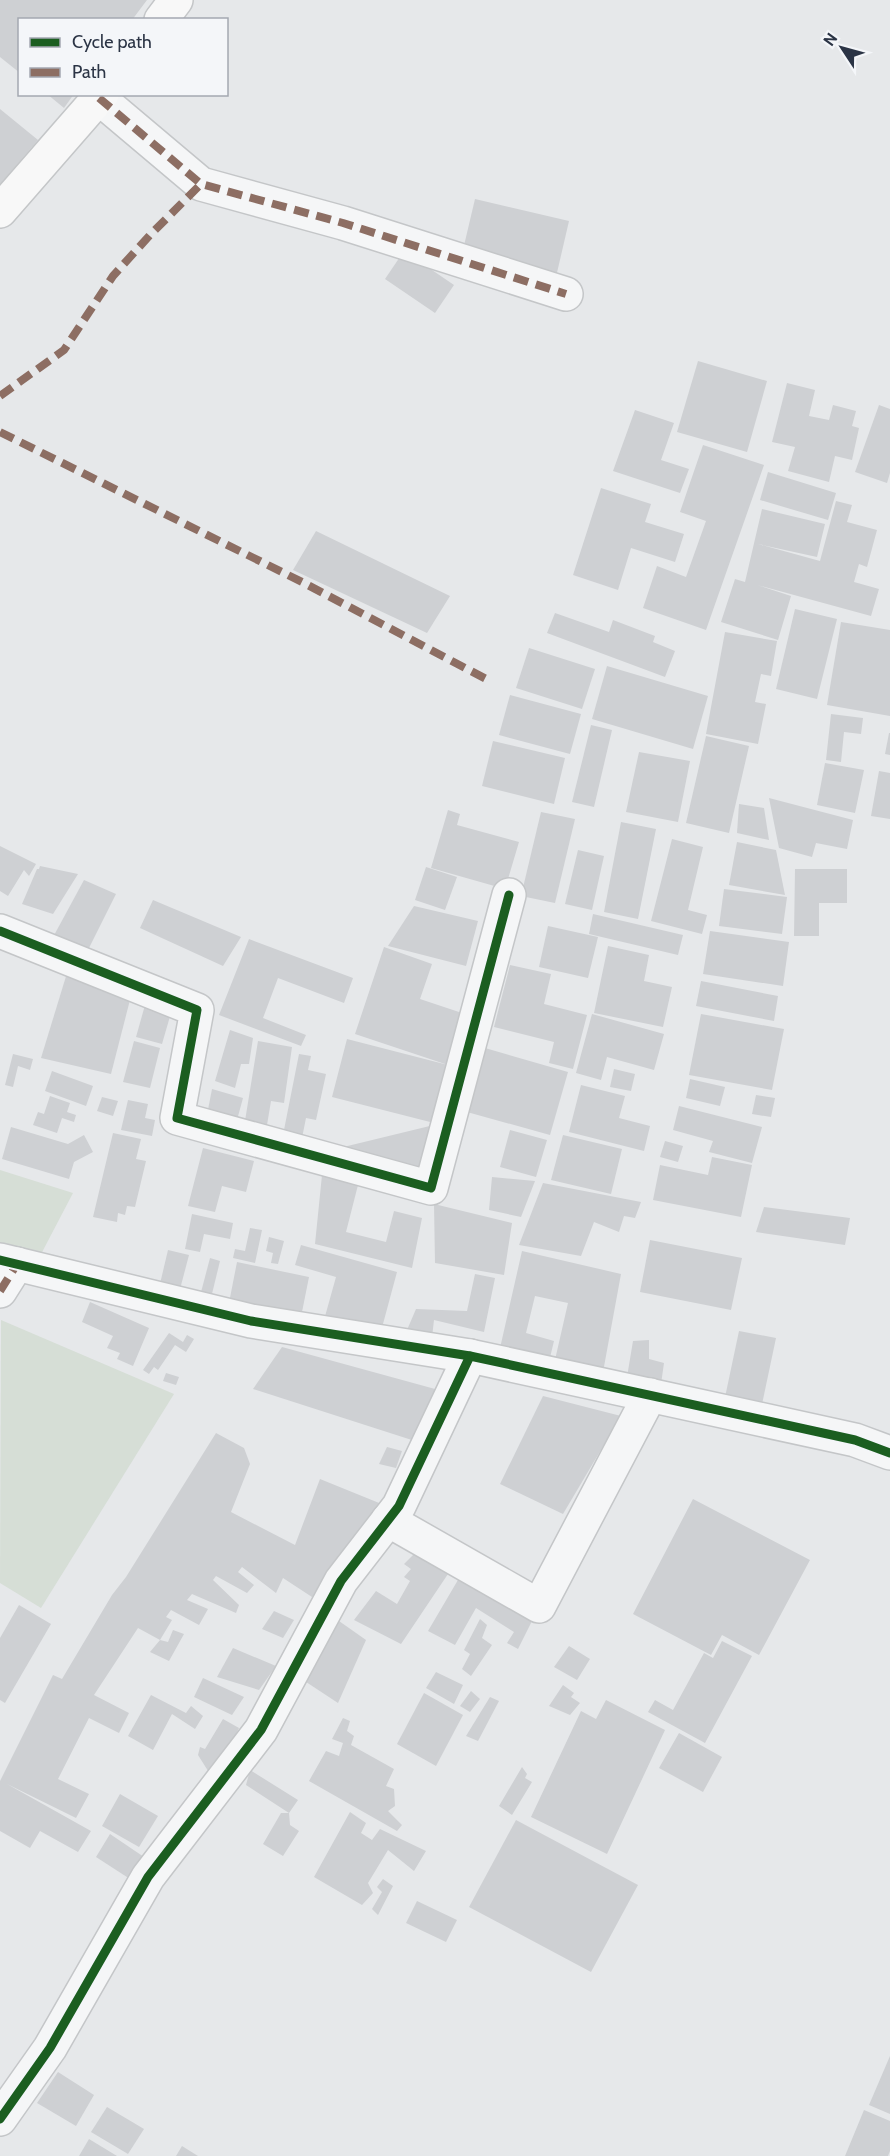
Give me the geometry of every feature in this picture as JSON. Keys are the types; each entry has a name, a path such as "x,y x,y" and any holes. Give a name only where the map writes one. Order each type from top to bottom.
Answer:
{"main road":[{"path":"162,18 176,0"},
{"path":"0,211 100,96"}],"street":[{"path":"100,96 201,184 343,223 566,294"},
{"path":"0,931 197,1010 177,1118 431,1188 509,895"},
{"path":"6,1272 251,1321 470,1356 855,1440 890,1453"},
{"path":"0,2119 50,2048 148,1877 261,1730 341,1581 399,1506 470,1356"},
{"path":"388,1521 540,1606 650,1395"}],"shaded area":[{"path":"0,1170 73,1193 39,1258 0,1244"},
{"path":"1,1320 174,1394 41,1608 0,1583"}],"building":[{"path":"0,0 147,0 134,18 18,18 18,71 0,57"},
{"path":"49,96 73,96 64,108"},
{"path":"0,109 38,140 0,184"},
{"path":"475,199 569,221 556,277 462,254"},
{"path":"404,251 454,285 435,313 385,279"},
{"path":"698,361 767,381 747,452 677,432"},
{"path":"787,383 815,390 809,416 829,420 833,405 856,411 852,426 859,428 852,460 835,456 829,482 788,471 795,447 772,442"},
{"path":"879,405 890,409 890,473 887,483 855,472"},
{"path":"635,410 674,423 661,460 689,469 680,493 613,471"},
{"path":"703,445 764,465 706,630 643,608 657,566 686,577 706,521 680,512"},
{"path":"768,472 836,493 828,520 760,500"},
{"path":"601,488 651,504 645,522 684,534 675,562 631,548 618,590 573,575"},
{"path":"836,501 852,505 847,522 877,530 867,567 859,564 854,582 879,589 871,616 757,585 791,596 778,640 721,622 735,579 745,582 762,509 825,524 817,557 758,544 820,561"},
{"path":"316,531 450,596 427,633 293,570"},
{"path":"795,609 837,619 817,699 776,689"},
{"path":"555,613 609,632 613,620 655,636 653,642 675,651 665,677 547,633"},
{"path":"841,622 890,630 890,716 827,705"},
{"path":"725,632 777,641 771,676 761,674 755,702 766,704 758,744 706,734"},
{"path":"529,648 595,669 582,709 516,688"},
{"path":"607,666 708,696 693,749 592,719"},
{"path":"510,695 581,714 570,754 499,735"},
{"path":"831,714 863,718 861,734 844,732 841,762 826,760"},
{"path":"591,725 612,730 594,807 572,802"},
{"path":"890,733 890,755 885,754"},
{"path":"706,736 749,746 729,833 686,823"},
{"path":"493,741 565,758 554,804 482,786"},
{"path":"639,752 690,761 678,822 626,812"},
{"path":"825,763 864,770 855,813 817,805"},
{"path":"879,771 890,773 890,819 871,816"},
{"path":"769,798 853,820 847,849 816,843 812,857 779,848"},
{"path":"739,804 764,808 769,840 737,833"},
{"path":"448,810 460,814 457,825 519,842 505,889 431,868"},
{"path":"541,812 575,819 555,903 521,896"},
{"path":"621,822 656,829 638,919 604,912"},
{"path":"672,839 703,847 688,910 707,915 702,934 651,921"},
{"path":"737,842 776,850 785,895 729,885"},
{"path":"0,846 36,864 29,876 24,870 8,896 0,891"},
{"path":"578,850 604,856 592,910 565,904"},
{"path":"40,866 78,874 53,914 22,904"},
{"path":"426,867 457,877 445,910 415,900"},
{"path":"795,869 847,869 847,903 819,903 819,936 794,936"},
{"path":"84,880 116,894 85,956 52,939"},
{"path":"724,889 787,897 782,934 719,926"},
{"path":"153,900 241,937 223,966 140,928"},
{"path":"414,906 478,921 466,966 388,946"},
{"path":"593,914 683,935 678,955 589,934"},
{"path":"548,926 598,937 588,978 539,967"},
{"path":"710,931 789,942 783,986 703,974"},
{"path":"249,939 353,978 344,1003 278,978 263,1018 306,1035 301,1046 219,1015"},
{"path":"608,946 649,955 644,981 672,987 663,1027 594,1013"},
{"path":"384,947 432,964 420,999 468,1015 438,1124 332,1097 347,1039 448,1065 355,1034"},
{"path":"510,965 551,974 544,1004 587,1015 573,1069 549,1063 554,1042 494,1027"},
{"path":"67,973 131,996 111,1074 41,1058"},
{"path":"701,981 778,996 774,1021 696,1006"},
{"path":"147,998 173,1006 162,1044 136,1037"},
{"path":"592,1014 664,1034 654,1070 607,1057 601,1080 576,1073"},
{"path":"701,1014 784,1029 772,1090 689,1075"},
{"path":"230,1030 253,1038 249,1064 241,1064 235,1088 215,1081"},
{"path":"134,1041 160,1048 150,1088 123,1082"},
{"path":"258,1041 292,1047 284,1103 271,1101 266,1131 244,1127"},
{"path":"485,1048 568,1072 550,1135 467,1112"},
{"path":"13,1054 33,1059 30,1070 18,1066 13,1087 5,1085"},
{"path":"299,1054 311,1056 308,1070 326,1074 316,1120 306,1118 301,1143 282,1140"},
{"path":"614,1069 635,1074 631,1091 610,1087"},
{"path":"52,1071 93,1086 86,1106 45,1091"},
{"path":"690,1079 725,1087 720,1106 686,1098"},
{"path":"581,1085 625,1096 619,1118 650,1126 644,1151 569,1132"},
{"path":"212,1089 243,1098 234,1131 206,1120"},
{"path":"756,1095 775,1098 771,1117 752,1114"},
{"path":"50,1096 70,1103 67,1112 76,1115 74,1122 62,1118 57,1133 33,1125 38,1112 44,1114"},
{"path":"102,1097 118,1101 113,1116 97,1111"},
{"path":"128,1100 148,1104 145,1118 155,1120 152,1136 121,1130"},
{"path":"679,1106 762,1127 752,1163 709,1152 713,1141 673,1130"},
{"path":"438,1124 422,1174 327,1151"},
{"path":"11,1127 68,1144 84,1135 93,1152 74,1162 69,1179 2,1159"},
{"path":"510,1130 547,1140 536,1177 500,1167"},
{"path":"113,1133 141,1139 136,1159 146,1161 135,1207 127,1206 125,1215 118,1213 117,1222 93,1217"},
{"path":"563,1135 622,1149 611,1194 551,1180"},
{"path":"665,1141 683,1146 678,1162 660,1157"},
{"path":"203,1148 254,1161 246,1192 222,1186 215,1212 188,1206"},
{"path":"712,1157 752,1165 741,1217 653,1200 660,1165 708,1175"},
{"path":"322,1175 358,1185 346,1232 386,1242 394,1211 422,1218 412,1268 315,1244"},
{"path":"492,1177 535,1181 521,1217 489,1210"},
{"path":"543,1183 641,1202 635,1218 624,1216 619,1232 594,1222 581,1256 519,1245"},
{"path":"434,1204 512,1223 504,1275 435,1263"},
{"path":"764,1207 850,1218 845,1245 756,1232"},
{"path":"192,1214 233,1223 230,1239 204,1234 200,1252 185,1249"},
{"path":"250,1228 262,1230 255,1263 233,1258 235,1249 245,1251"},
{"path":"269,1237 284,1241 278,1264 271,1263 273,1253 266,1251"},
{"path":"650,1240 742,1258 731,1310 640,1292"},
{"path":"301,1245 397,1272 380,1335 324,1320 336,1277 295,1265"},
{"path":"168,1250 189,1255 179,1293 159,1288"},
{"path":"522,1251 621,1274 601,1383 552,1373 568,1303 535,1296 526,1333 554,1341 547,1370 498,1357"},
{"path":"210,1258 220,1261 211,1298 200,1296"},
{"path":"237,1262 309,1277 300,1322 228,1308"},
{"path":"475,1274 495,1278 484,1332 434,1320 431,1346 407,1330 416,1309 467,1311"},
{"path":"90,1302 149,1328 133,1366 117,1359 120,1353 107,1348 113,1336 82,1322"},
{"path":"739,1331 776,1338 761,1409 724,1402"},
{"path":"169,1333 183,1342 187,1335 194,1339 186,1352 175,1345 158,1370 154,1367 149,1374 143,1370"},
{"path":"649,1340 649,1359 664,1363 660,1391 626,1383 633,1341"},
{"path":"282,1347 446,1392 418,1442 253,1389"},
{"path":"166,1373 179,1377 176,1385 163,1381"},
{"path":"543,1396 621,1416 563,1514 500,1484"},
{"path":"216,1433 244,1448 250,1464 231,1512 295,1545 320,1479 389,1507 375,1530 312,1597 283,1578 276,1593 242,1567 238,1572 254,1585 247,1593 216,1576 213,1580 239,1605 236,1613 192,1594 187,1600 208,1609 199,1625 171,1610 166,1617 172,1620 160,1640 138,1628 94,1695 129,1713 119,1733 89,1718 58,1779 89,1794 76,1818 7,1784 91,1831 78,1852 40,1831 30,1848 0,1831 0,1781 53,1675 62,1679 112,1595 126,1577"},
{"path":"387,1447 402,1451 396,1468 379,1464"},
{"path":"693,1499 810,1560 759,1655 722,1635 711,1655 633,1614"},
{"path":"417,1551 450,1571 401,1644 354,1620 376,1591 397,1604 410,1581 404,1577 411,1569 404,1564"},
{"path":"465,1568 533,1619 518,1649 507,1643 514,1632 476,1608 455,1645 428,1631"},
{"path":"19,1605 51,1624 5,1703 0,1700 0,1638"},
{"path":"274,1611 294,1620 283,1638 262,1629"},
{"path":"480,1619 487,1625 482,1638 492,1645 471,1676 462,1669 470,1654 464,1650"},
{"path":"339,1621 366,1640 338,1703 297,1676"},
{"path":"173,1630 184,1634 169,1661 150,1652 160,1640 168,1642"},
{"path":"722,1641 752,1656 705,1743 648,1712 655,1700 673,1710 704,1653 713,1658"},
{"path":"569,1646 590,1659 577,1680 554,1667"},
{"path":"233,1648 276,1666 259,1690 217,1677"},
{"path":"436,1672 463,1685 454,1704 426,1688"},
{"path":"203,1678 244,1697 232,1715 194,1697"},
{"path":"563,1685 574,1693 571,1697 580,1703 570,1715 549,1706"},
{"path":"471,1691 480,1699 470,1712 460,1706"},
{"path":"424,1693 463,1715 436,1766 397,1744"},
{"path":"151,1695 186,1713 191,1706 203,1716 195,1729 172,1714 153,1750 128,1736"},
{"path":"490,1697 499,1701 478,1741 466,1736"},
{"path":"606,1700 665,1730 607,1854 531,1817 581,1711 596,1719"},
{"path":"343,1718 350,1721 347,1731 354,1736 351,1745 394,1769 386,1786 394,1789 395,1806 388,1811 402,1825 397,1831 309,1781 326,1751 339,1756 343,1743 332,1739"},
{"path":"223,1719 239,1728 221,1765 210,1774 198,1755 200,1747 205,1749"},
{"path":"679,1733 722,1757 703,1792 659,1768"},
{"path":"522,1767 527,1774 525,1778 532,1782 512,1815 499,1806"},
{"path":"250,1770 298,1800 289,1813 246,1785"},
{"path":"120,1794 158,1816 139,1847 102,1826"},
{"path":"350,1812 366,1823 361,1833 372,1840 380,1829 426,1851 414,1871 388,1850 368,1883 373,1893 362,1905 314,1877"},
{"path":"281,1813 289,1813 290,1825 299,1831 283,1856 263,1844"},
{"path":"516,1820 638,1885 591,1972 469,1907"},
{"path":"110,1834 144,1857 130,1879 96,1857"},
{"path":"383,1879 393,1886 378,1915 372,1909 382,1892 377,1887"},
{"path":"417,1901 457,1920 446,1942 406,1923"},
{"path":"890,2056 890,2114 869,2105"},
{"path":"58,2072 94,2095 76,2126 37,2103"},
{"path":"107,2107 144,2129 128,2154 91,2132"},
{"path":"864,2110 890,2121 888,2156 845,2156"},
{"path":"89,2139 117,2156 79,2156"},
{"path":"182,2146 198,2156 176,2156"}],"marked path":[{"path":"99,98 201,184 343,223 566,294"},
{"path":"0,396 64,350 113,276 201,184"},
{"path":"0,432 302,582 488,680"},
{"path":"0,1291 17,1264"}],"cycle path":[{"path":"0,931 197,1010 177,1118 431,1188 509,895"},
{"path":"0,1260 251,1321 470,1356 855,1440 890,1453"},
{"path":"0,2119 50,2048 148,1877 261,1730 341,1581 399,1506 470,1356"}]}
